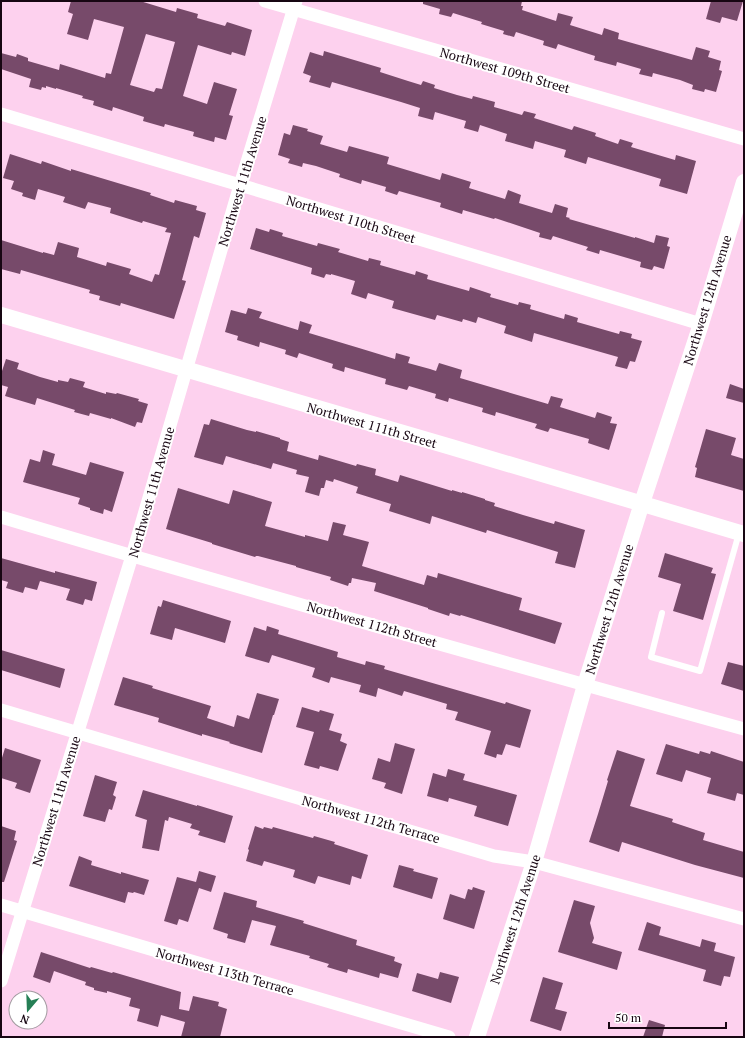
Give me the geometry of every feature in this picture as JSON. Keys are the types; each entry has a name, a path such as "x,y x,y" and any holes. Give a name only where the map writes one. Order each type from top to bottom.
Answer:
{"street":[{"name":"Northwest 109th Street","path":"266,1 294,5 744,139"},
{"name":"Northwest 11th Avenue","path":"1,981 132,556 294,5"},
{"name":"Northwest 110th Street","path":"1,114 701,324"},
{"name":"Northwest 12th Avenue","path":"477,1037 534,862 585,685 642,503 701,324 744,182"},
{"name":"Northwest 111th Street","path":"1,316 741,533"},
{"name":"Northwest 112th Street","path":"1,517 132,556 744,729"},
{"name":"Northwest 112th Terrace","path":"1,710 494,856 534,862 744,919"},
{"name":"Northwest 113th Terrace","path":"1,905 449,1037"}],"lane":[{"path":"662,613 650,657 700,671 741,533"}],"building":[{"path":"71,1 140,1 176,12 177,8 198,14 197,18 225,26 227,22 252,30 245,56 232,52 231,55 198,45 183,96 207,104 214,82 237,89 229,115 233,116 226,140 215,137 214,142 193,136 194,132 165,124 164,127 143,121 144,117 113,107 112,111 93,105 94,101 56,88 46,86 46,88 42,87 41,90 29,87 31,79 1,69 1,53 16,57 17,54 28,58 28,61 59,70 60,64 105,78 106,73 111,74 124,27 94,19 88,40 67,34 73,14 68,12","holes":["146,34 175,42 162,89 156,88 154,92 130,85"]},
{"path":"423,1 522,1 522,10 556,21 558,13 573,17 570,25 602,35 604,28 619,33 618,39 692,60 696,47 710,51 708,57 721,61 719,70 722,71 716,92 705,89 704,92 692,89 693,85 680,80 653,73 652,77 639,74 641,69 617,62 616,66 594,60 595,56 558,44 556,49 543,45 544,41 516,32 514,37 503,34 504,31 453,13 451,17 439,14 440,9 423,4"},
{"path":"711,1 743,1 737,21 722,17 720,23 706,19"},
{"path":"324,51 381,68 380,72 421,85 423,81 435,85 434,88 457,95 472,99 473,96 495,102 494,107 522,115 524,111 536,114 534,118 572,130 574,126 596,133 595,136 618,144 620,139 633,143 631,147 675,160 676,155 696,161 687,194 659,186 661,179 588,157 586,164 564,157 566,150 535,141 533,149 505,141 507,134 480,125 478,132 464,128 466,121 435,112 433,120 418,116 420,108 401,102 332,82 330,88 309,82 311,76 303,73 310,52 323,56"},
{"path":"293,125 308,129 307,131 323,136 320,144 347,152 349,146 389,157 387,164 440,180 442,173 471,182 469,188 505,199 508,190 521,195 519,203 552,213 555,204 568,208 566,217 570,218 569,219 654,243 656,235 669,238 667,246 670,247 664,269 654,266 652,270 640,267 641,262 600,250 599,254 586,250 588,247 553,236 551,240 539,237 540,233 495,218 494,219 463,210 462,214 440,207 441,203 399,191 397,195 385,191 386,187 362,180 361,184 339,177 340,174 316,166 303,163 302,167 288,163 290,159 278,155 284,133 290,135"},
{"path":"10,154 41,164 42,161 71,171 71,169 151,193 150,195 174,203 175,200 197,206 196,210 206,213 199,238 194,236 182,280 186,281 174,319 121,303 120,306 99,300 100,296 89,293 90,290 21,270 20,274 1,269 1,240 54,255 58,242 79,248 77,257 106,266 107,262 131,269 129,274 152,282 155,274 159,275 171,233 165,232 167,228 143,221 142,223 110,213 111,208 88,202 85,209 63,202 65,197 38,189 35,200 22,196 23,193 11,189 14,181 3,178"},
{"path":"256,228 269,232 270,229 283,233 282,236 317,246 318,243 340,249 338,252 368,261 369,258 381,261 380,265 415,275 416,271 428,275 427,279 469,291 470,287 491,294 490,297 518,305 519,302 531,305 530,309 564,319 565,314 578,318 577,322 619,334 620,331 632,334 631,338 642,341 635,362 630,361 627,369 615,366 618,357 534,333 532,342 504,333 506,326 478,317 476,323 463,319 462,322 437,315 435,320 392,308 394,301 368,293 366,299 351,294 355,281 331,274 326,274 324,278 311,274 312,268 250,249"},
{"path":"248,308 262,312 259,318 298,330 300,321 312,325 309,333 395,359 396,353 410,357 408,363 436,371 439,363 462,370 460,378 548,404 551,396 563,399 560,407 595,418 597,412 612,417 610,423 617,424 609,450 588,443 589,439 550,428 548,432 535,428 537,424 496,412 495,416 482,412 483,408 449,398 448,402 435,398 436,394 409,386 407,390 385,384 386,379 345,367 344,372 332,368 333,364 299,353 297,358 285,354 286,350 260,342 259,347 237,340 238,336 225,332 231,310 246,314"},
{"path":"6,359 19,363 17,369 40,377 58,382 58,380 68,382 70,378 85,382 83,387 106,394 106,392 117,393 139,399 138,401 148,404 142,423 137,422 135,427 111,418 90,413 89,416 74,412 75,410 37,398 35,405 5,396 8,387 1,385 1,374"},
{"path":"730,384 744,389 744,403 726,398"},
{"path":"211,419 280,438 289,442 287,451 318,460 319,455 356,466 357,464 376,469 375,475 398,482 400,475 452,491 462,492 485,499 495,503 494,506 523,515 554,524 555,521 585,530 575,568 555,563 558,552 487,530 486,533 432,516 430,524 389,511 391,504 356,493 358,487 334,479 333,482 326,480 324,488 321,488 319,496 305,492 309,477 296,474 297,470 273,463 271,469 226,456 223,465 194,457 204,424 209,425"},
{"path":"706,429 736,438 731,455 744,459 744,491 695,477 697,468 695,467"},
{"path":"43,450 55,454 52,465 86,475 90,462 124,472 112,512 104,509 103,514 90,510 90,508 78,504 80,498 23,482 30,459 40,462"},
{"path":"178,488 229,504 233,490 272,502 265,526 305,537 305,535 328,541 333,522 346,525 343,535 369,542 362,566 424,585 427,575 437,578 438,573 522,598 519,610 562,623 555,644 461,615 450,613 449,616 374,591 376,583 352,578 351,583 349,583 348,586 330,580 331,577 296,566 258,556 255,557 166,529"},
{"path":"665,553 713,568 711,573 716,574 703,620 673,611 681,584 658,577"},
{"path":"1,558 55,573 55,571 97,582 92,601 85,599 83,605 66,600 70,589 40,581 37,590 25,587 23,593 6,588 8,582 1,580"},
{"path":"163,600 231,621 225,643 175,628 172,640 150,634 158,606 161,607"},
{"path":"267,626 279,630 278,634 338,652 337,657 365,665 366,661 385,666 384,669 505,704 506,702 531,710 520,748 506,744 502,755 497,754 496,758 484,754 491,731 455,720 458,712 446,709 447,704 404,691 402,696 378,688 376,697 359,692 361,685 331,677 329,683 312,677 315,668 272,655 269,663 245,656 254,627 266,631"},
{"path":"1,650 65,669 60,688 1,670"},
{"path":"728,662 744,666 744,691 721,684"},
{"path":"123,677 153,686 152,688 211,706 207,718 234,727 237,715 249,719 257,693 279,699 262,753 229,743 230,742 202,734 202,736 158,722 159,718 114,705"},
{"path":"302,707 319,712 320,710 334,714 329,730 342,734 340,741 347,744 338,771 320,766 319,769 304,765 314,732 296,727"},
{"path":"395,743 415,749 402,794 384,788 386,783 372,779 378,758 390,762"},
{"path":"666,744 699,754 700,751 710,754 711,751 744,762 744,795 737,793 735,801 707,793 711,778 686,770 682,782 656,774"},
{"path":"5,748 41,760 30,793 15,788 17,783 1,778 1,761"},
{"path":"617,750 645,759 630,806 673,819 672,822 705,833 703,840 744,852 744,878 695,865 622,842 619,852 589,842"},
{"path":"448,769 465,774 463,780 517,795 508,826 474,816 477,806 449,798 448,802 427,796 433,773 446,777"},
{"path":"95,775 117,782 113,795 116,797 112,810 109,809 105,822 83,816"},
{"path":"143,790 233,816 225,843 198,835 200,831 190,828 192,824 169,817 168,821 165,820 159,851 142,848 147,820 135,816"},
{"path":"1,826 16,831 14,840 17,841 4,882 1,882"},
{"path":"255,826 263,829 264,827 272,829 273,827 313,838 314,836 335,842 334,844 368,855 361,879 352,876 350,885 318,876 315,884 293,877 295,870 264,861 262,866 246,861"},
{"path":"79,856 92,861 91,865 121,874 121,872 149,880 144,895 128,892 125,903 69,886"},
{"path":"399,865 414,869 413,871 438,878 432,899 393,887"},
{"path":"199,871 216,876 211,892 199,888 188,922 179,919 177,925 164,921 177,877 196,882"},
{"path":"473,887 485,891 474,929 443,919 450,894 465,899 468,889 472,890"},
{"path":"224,892 257,901 256,907 304,921 303,923 357,940 356,945 395,957 394,961 402,964 398,978 380,973 379,978 348,969 347,973 327,967 329,964 309,958 310,956 270,945 276,926 252,920 245,943 227,938 228,934 213,929"},
{"path":"574,900 595,906 590,923 594,938 592,943 622,952 617,970 558,952"},
{"path":"647,922 661,927 659,935 700,947 702,939 716,943 714,951 735,957 730,977 724,976 721,986 703,981 706,970 638,950"},
{"path":"41,952 90,968 113,972 181,992 179,1009 189,1011 193,996 219,1002 218,1006 227,1009 220,1037 181,1037 185,1022 161,1015 158,1027 137,1021 140,1009 129,1006 131,998 107,991 107,993 94,990 94,988 85,985 86,982 54,971 50,983 33,977"},
{"path":"440,972 459,977 451,1003 412,991 417,973 438,979"},
{"path":"543,977 563,983 555,1009 567,1012 561,1031 530,1021"},
{"path":"649,1020 665,1025 662,1037 643,1037"}]}
